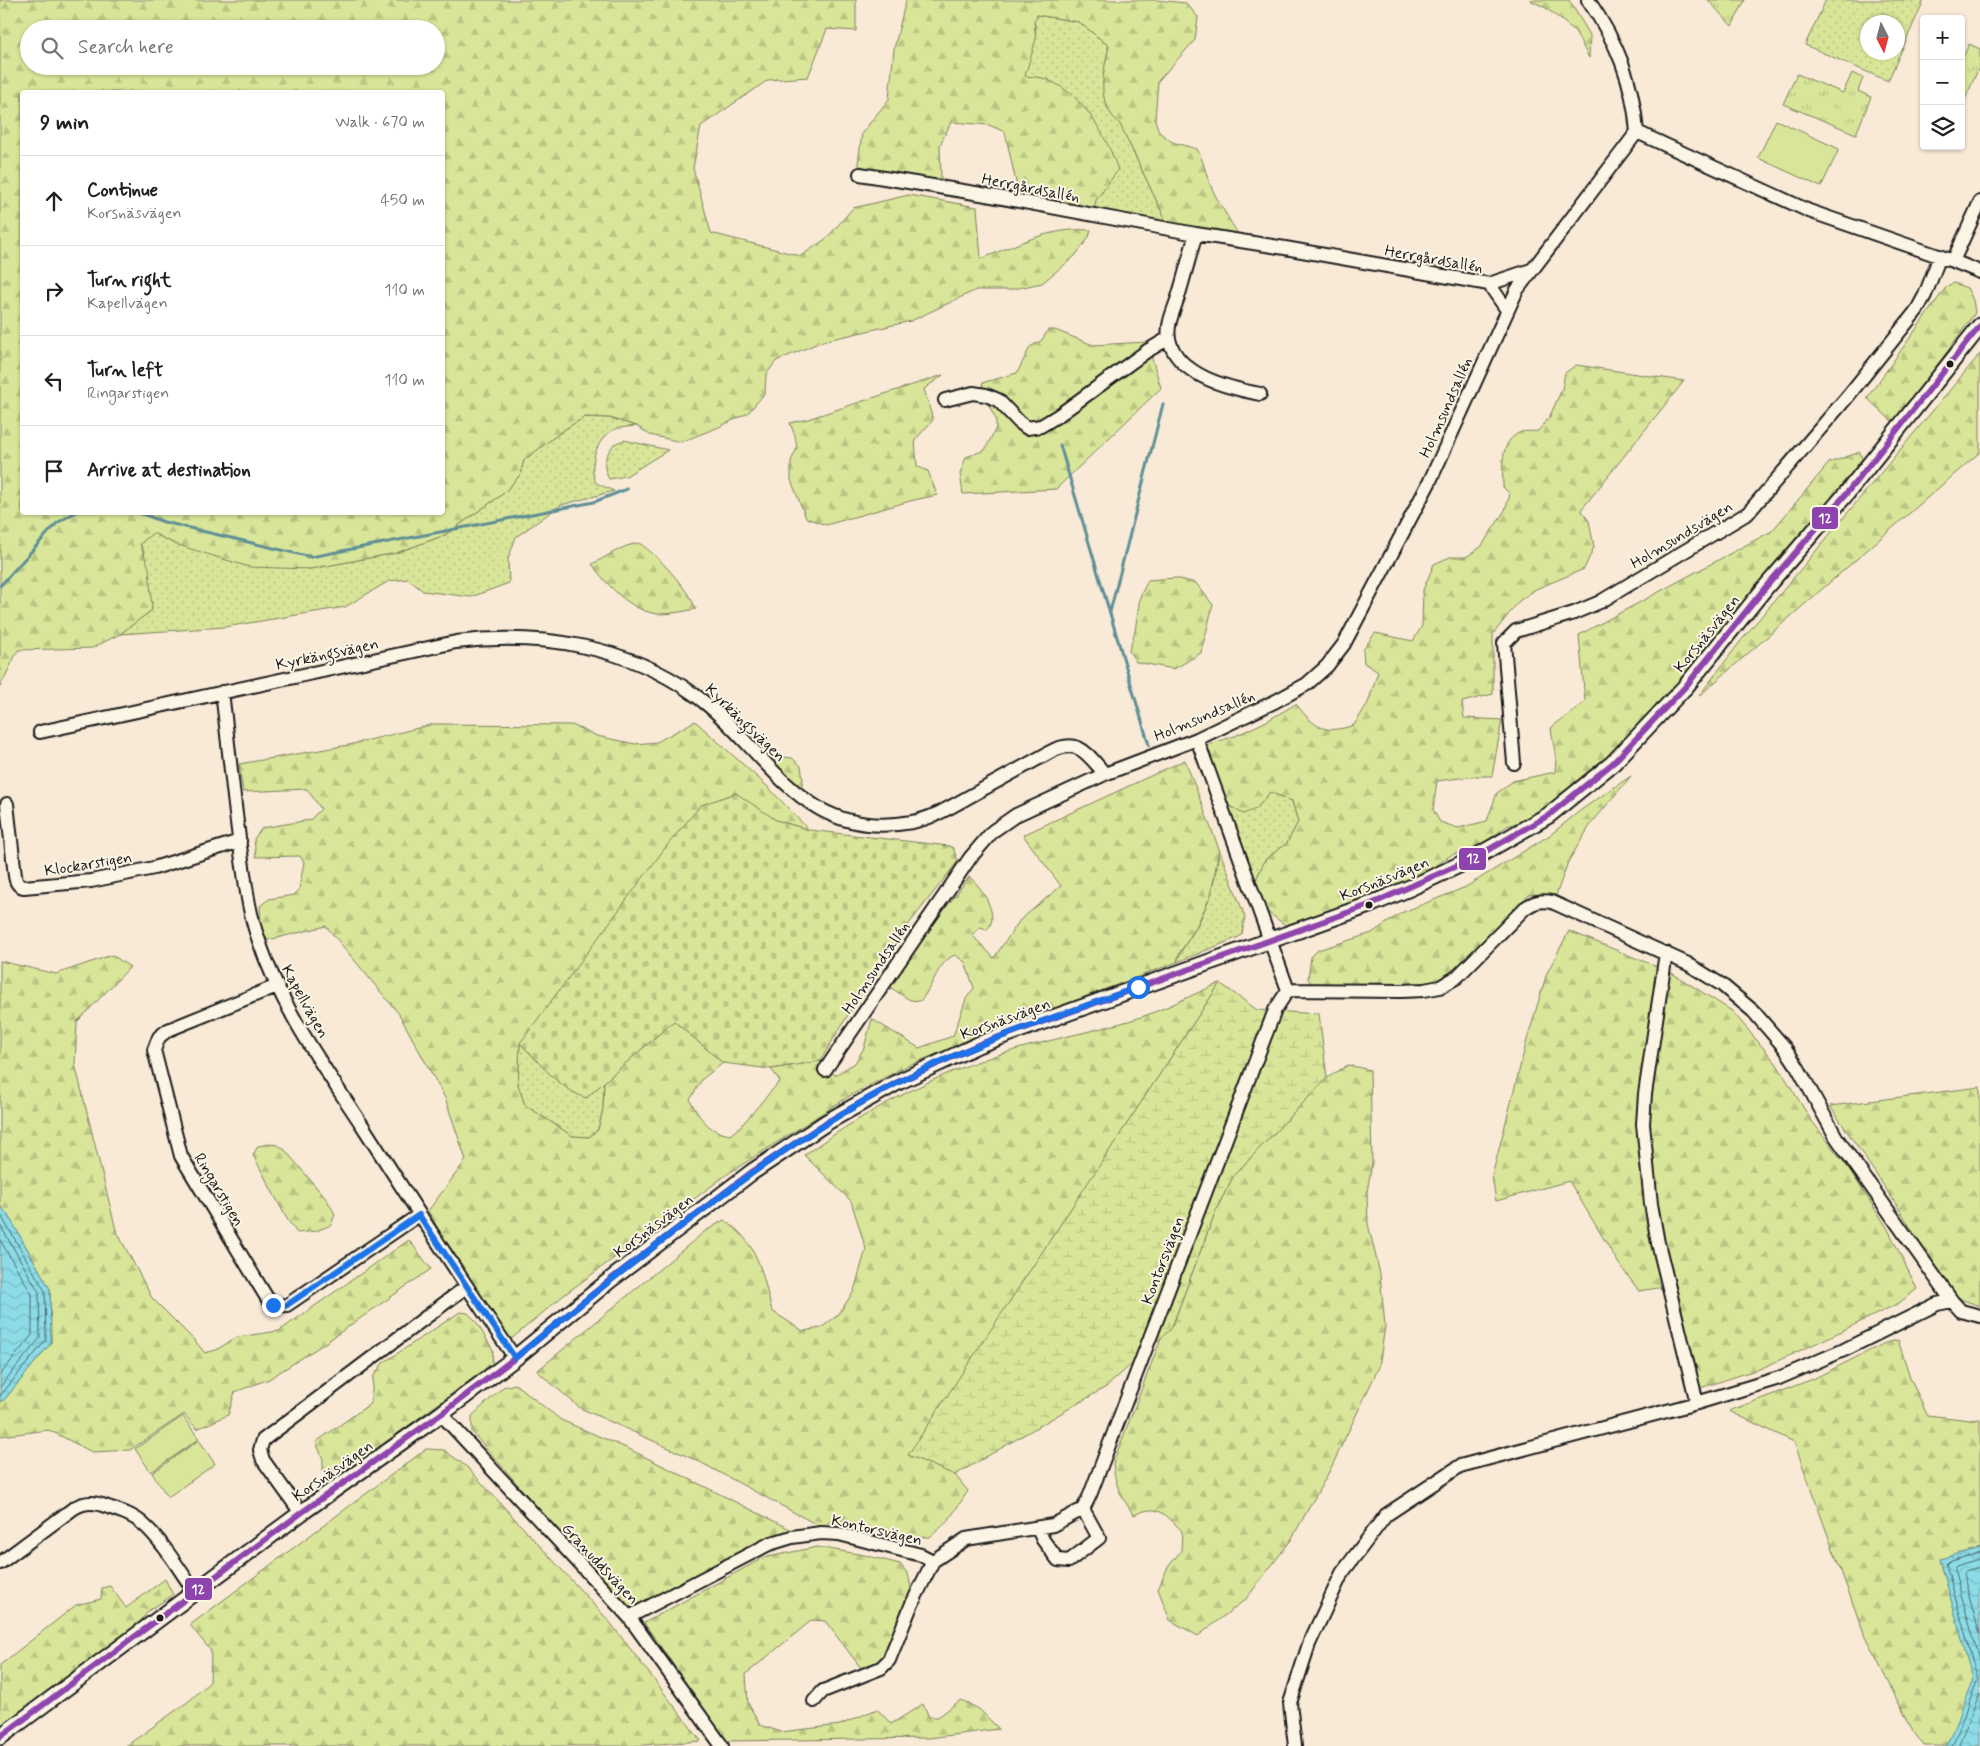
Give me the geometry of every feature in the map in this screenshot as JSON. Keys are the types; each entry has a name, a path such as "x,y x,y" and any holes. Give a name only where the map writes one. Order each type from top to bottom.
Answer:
{"street":[{"path":"1588,0 1608,32 1625,67 1636,111 1637,132 1809,212 1940,256 1980,272"},
{"name":"Holmsundsallén","path":"825,1070 982,842 998,827 1016,815 1105,774 1197,739 1276,701 1307,684 1328,666 1339,652 1429,483 1517,290 1637,132"},
{"name":"Herrgårdsallén","path":"860,174 1489,284"},
{"path":"1953,261 1980,202"},
{"path":"1196,234 1171,320 1169,338 1175,353 1192,370 1218,383 1260,394"},
{"name":"Holmsundsvägen","path":"1514,763 1504,643 1516,631 1567,615 1600,602 1748,513 1848,396 1917,310 1926,295 1940,256"},
{"path":"1507,310 1489,284 1531,270"},
{"name":"Korsnäsvägen","path":"0,1737 301,1513 441,1414 515,1358 610,1280 752,1172 827,1122 879,1092 980,1044 1412,887 1474,858 1550,815 1612,763 1686,686 1765,588 1846,494 1980,326"},
{"path":"945,400 973,393 986,395 998,400 1027,428 1042,426 1060,415 1147,351 1169,338"},
{"name":"Kyrkängsvägen","path":"40,732 456,642 489,638 530,638 596,649 628,660 668,678 696,696 720,717 802,799 820,810 848,821 896,824 928,818 1050,752 1066,746 1080,748 1105,774"},
{"name":"Kapellvägen","path":"222,692 240,841 253,922 277,986 333,1082 466,1287 515,1358"},
{"path":"1197,739 1288,990 1401,991 1440,987 1457,977 1525,908 1545,901 1552,902 1666,953 1722,985 1753,1011 1771,1030 1797,1066 1836,1137 1952,1301 1962,1311 1980,1316"},
{"name":"Klockarstigen","path":"7,804 16,882 24,887 92,881 136,872 240,841"},
{"path":"1666,953 1645,1094 1644,1124 1651,1204 1658,1243 1697,1403"},
{"name":"Ringarstigen","path":"277,986 168,1030 159,1037 154,1050 181,1156 267,1298 275,1306 287,1305 419,1215"},
{"name":"Kontorsvägen","path":"629,1617 768,1544 807,1534 839,1534 921,1555 933,1561 966,1539 1038,1529 1053,1525 1083,1509 1090,1496 1275,1010 1288,990"},
{"path":"301,1513 262,1460 260,1450 263,1440 466,1287"},
{"path":"1295,1746 1290,1703 1309,1644 1342,1573 1386,1515 1460,1466 1697,1403 1779,1378 1844,1350 1938,1304 1952,1301"},
{"name":"Granuddsvägen","path":"441,1414 629,1617 719,1742"},
{"path":"0,1563 79,1505 93,1502 132,1516 143,1524 195,1592"},
{"path":"1038,1529 1043,1540 1058,1560 1070,1561 1099,1538 1083,1509"},
{"path":"814,1701 823,1691 881,1668 889,1660 911,1606 933,1561"}],"green space":[{"path":"0,0 856,0 856,31 827,29 808,77 768,80 701,126 693,168 711,233 801,256 827,238 853,208 909,195 977,207 981,259 1021,242 1048,234 1062,231 1091,230 1089,237 1075,256 1042,283 1009,290 976,290 911,321 823,341 776,361 766,375 765,393 748,413 681,442 650,435 637,426 610,418 585,417 565,429 524,460 520,475 504,493 445,535 396,553 310,569 249,567 175,544 153,533 140,544 149,568 152,610 120,634 92,648 18,650 0,687"},
{"path":"906,0 1155,0 1186,3 1198,17 1195,40 1158,81 1155,120 1159,132 1172,142 1197,149 1212,189 1240,237 1167,223 1120,124 1107,107 1104,97 1103,78 1109,46 1079,22 1037,15 1034,22 1036,39 1025,76 1046,79 1072,95 1092,118 1107,143 1118,170 1096,200 1094,212 1019,196 1005,132 989,125 951,122 940,145 941,179 925,180 866,171 858,164 862,133 889,99 894,49"},
{"path":"1530,0 1569,0 1590,35 1589,58 1575,31 1546,8"},
{"path":"1708,0 1745,0 1732,26"},
{"path":"1826,0 1924,0 1905,43 1905,15 1860,15 1860,60 1897,60 1888,81 1805,45"},
{"path":"1037,15 1079,22 1109,46 1103,88 1107,107 1120,124 1167,223 1094,212 1095,200 1103,191 1102,135 1086,109 1047,79 1025,76 1027,62 1036,36 1034,22"},
{"path":"1969,44 1980,49 1980,65 1965,99 1965,60 1965,53"},
{"path":"1852,73 1863,78 1858,91 1871,97 1856,134 1783,104 1797,74 1843,93"},
{"path":"1776,120 1839,149 1821,187 1758,158"},
{"path":"1954,283 1967,288 1973,300 1975,313 1895,424 1867,398 1947,286"},
{"path":"1048,330 1055,330 1093,345 1147,342 1161,388 1056,489 963,494 960,474 966,457 985,450 996,428 996,419 987,402 982,383 1017,373 1030,347 1042,340"},
{"path":"1980,354 1980,452 1699,696 1740,642"},
{"path":"1576,365 1684,381 1581,510 1589,521 1594,547 1584,569 1536,589 1519,601 1493,634 1493,694 1462,702 1464,718 1502,720 1492,776 1475,776 1437,781 1433,810 1440,822 1458,828 1487,821 1497,793 1513,781 1555,772 1556,759 1551,728 1585,701 1579,635 1772,531 1829,463 1860,452 1862,459 1793,548 1684,680 1611,759 1547,813 1507,826 1480,846 1451,855 1417,878 1380,890 1355,904 1285,925 1266,911 1255,882 1265,860 1287,843 1298,822 1292,801 1270,792 1256,809 1243,814 1225,803 1205,752 1210,744 1235,736 1265,722 1296,704 1309,719 1321,727 1335,729 1354,725 1368,703 1378,672 1364,663 1363,650 1375,633 1413,641 1422,626 1423,590 1434,564 1450,557 1466,557 1481,547 1505,510 1510,494 1503,487 1503,464 1505,449 1508,443 1521,432 1538,431 1549,418 1562,389 1565,373"},
{"path":"943,375 924,389 933,420 915,440 917,466 928,471 937,495 826,525 806,518 791,480 791,461 797,448 790,423 808,419"},
{"path":"585,417 610,418 637,426 613,430 607,434 598,446 595,454 593,469 596,483 614,491 561,505 516,537 508,559 509,583 471,597 423,591 408,579 389,581 345,607 225,627 120,634 152,610 144,552 140,543 153,533 175,544 310,569 396,553 445,535 504,493 520,475 524,460 565,429"},
{"path":"624,440 668,450 626,476 609,479 605,469 606,457 614,444"},
{"path":"639,543 654,555 671,573 696,609 660,614 640,609 613,589 592,564 621,549"},
{"path":"1175,578 1196,583 1213,605 1201,653 1174,669 1136,662 1129,651 1135,631 1140,597 1148,580"},
{"path":"695,721 767,786 809,830 776,820 758,809 520,1043 518,1085 525,1105 572,1136 589,1137 598,1130 603,1109 604,1082 674,1021 723,1063 702,1079 690,1100 697,1113 710,1127 730,1135 741,1126 780,1081 771,1069 820,1061 835,1075 855,1063 864,1048 872,1019 919,1048 953,1036 966,999 974,988 965,962 955,955 949,958 939,969 920,1001 910,1000 888,986 969,877 986,897 992,918 987,930 981,927 972,935 994,958 1020,920 1061,886 1023,835 1185,760 1219,849 1211,895 1195,929 1179,954 1177,962 968,1041 907,1066 851,1095 729,1173 564,1295 510,1340 469,1283 428,1211 466,1160 445,1098 399,1014 326,926 268,940 261,927 260,906 269,899 294,895 299,890 304,862 300,856 256,857 254,839 262,828 310,820 321,809 307,789 243,792 239,764 349,745 434,724 572,725 597,736 635,744 657,742"},
{"path":"775,756 792,758 801,766 803,780 800,791 774,763"},
{"path":"1631,776 1591,824 1568,862 1555,898 1541,894 1529,895 1462,967 1446,980 1419,986 1313,985 1308,979 1311,957 1318,950 1372,933 1401,913 1466,887 1550,835 1581,810"},
{"path":"1270,792 1292,801 1298,822 1287,843 1265,860 1255,882 1225,803 1256,809"},
{"path":"736,793 776,820 809,830 949,846 953,848 958,861 884,956 820,1061 771,1069 723,1063 674,1021 586,1098 576,1094 550,1074 520,1043 668,844 701,805"},
{"path":"1219,849 1245,917 1242,934 1239,937 1177,962 1196,928 1209,899"},
{"path":"1569,931 1670,972 1732,1011 1776,1063 1811,1120 1849,1169 1888,1229 1917,1289 1899,1303 1762,1368 1700,1388 1676,1285 1639,1291 1619,1264 1569,1181 1496,1201 1492,1176 1527,1040 1547,973"},
{"path":"112,955 130,967 77,1022 75,1064 116,1230 152,1298 205,1353 216,1350 237,1337 279,1331 409,1240 431,1269 322,1345 269,1379 235,1392 228,1415 197,1429 184,1414 130,1450 92,1452 49,1430 0,1436 0,1401 4,1400 51,1343 50,1289 8,1215 0,1206 0,961 56,974"},
{"path":"1220,983 909,1455 955,1475 968,1491 948,1521 930,1537 902,1537 857,1524 831,1520 823,1528 700,1462 580,1408 537,1371 704,1232 724,1220 736,1229 752,1249 762,1272 772,1311 803,1331 821,1328 838,1315 854,1291 866,1249 851,1201 804,1155 886,1103 951,1072 1013,1050 1143,1016"},
{"path":"1220,983 1257,1010 1319,1014 1327,1078 1234,1175 1216,1210 1171,1329 1106,1387 955,1475 908,1455"},
{"path":"520,1043 558,1082 586,1098 604,1082 603,1109 598,1130 589,1137 572,1136 525,1105 518,1085"},
{"path":"1348,1065 1370,1070 1372,1163 1367,1192 1368,1224 1380,1274 1385,1326 1379,1367 1330,1470 1291,1540 1246,1599 1198,1636 1170,1620 1158,1589 1168,1567 1181,1551 1182,1531 1166,1515 1155,1510 1134,1515 1119,1491 1113,1463 1162,1336 1171,1329 1216,1210 1234,1175 1327,1078"},
{"path":"1980,1087 1980,1306 1963,1300 1947,1289 1900,1210 1830,1106"},
{"path":"278,1145 285,1150 327,1200 335,1214 331,1225 316,1231 297,1233 287,1219 253,1155 258,1146"},
{"path":"460,1312 468,1313 475,1320 493,1350 492,1364 370,1454 343,1468 323,1471 323,1459 316,1442 371,1403 373,1377 383,1363"},
{"path":"1898,1340 1910,1377 1927,1415 1970,1420 1980,1419 1980,1548 1940,1559 1974,1681 1946,1746 1924,1746 1913,1731 1865,1637 1794,1442 1729,1411 1813,1379 1885,1343"},
{"path":"515,1384 561,1420 631,1450 794,1531 628,1611 472,1432 472,1416 503,1387"},
{"path":"183,1416 199,1439 151,1472 135,1449"},
{"path":"199,1440 215,1464 168,1497 152,1473"},
{"path":"426,1449 444,1450 467,1467 609,1621 701,1741 630,1746 126,1746 189,1701 210,1682 211,1651 190,1625"},
{"path":"817,1547 864,1555 900,1564 908,1574 912,1592 884,1659 861,1668 825,1621 812,1620 746,1674 748,1703 760,1725 781,1732 840,1725 877,1709 891,1724 923,1704 929,1717 938,1717 961,1700 979,1709 999,1729 929,1738 727,1741 644,1623 763,1558"},
{"path":"165,1579 173,1595 148,1611 140,1622 128,1632 0,1727 0,1665 76,1605 101,1599 102,1588 110,1586 126,1608"}],"water":[{"path":"0,1206 8,1215 50,1289 51,1343 4,1400 0,1401"},
{"path":"1980,1548 1980,1746 1946,1746 1973,1680 1940,1559"}],"waterway":[{"path":"1110,612 1163,404"},
{"path":"1060,445 1149,745"},
{"path":"145,515 164,522 311,557 594,502 627,489"},
{"path":"0,586 57,523 71,515"}],"transit line":[{"name":"12","path":"0,1737 301,1513 441,1414 515,1358 610,1280 752,1172 827,1122 896,1083 980,1044 1369,905 1474,858 1549,815 1613,763 1686,686 1765,588 1846,494 1980,326"}],"route":[{"path":"273,1305 283,1307 287,1305 419,1215 515,1358 610,1280 752,1172 827,1122 896,1083 980,1044 1138,987"}]}
